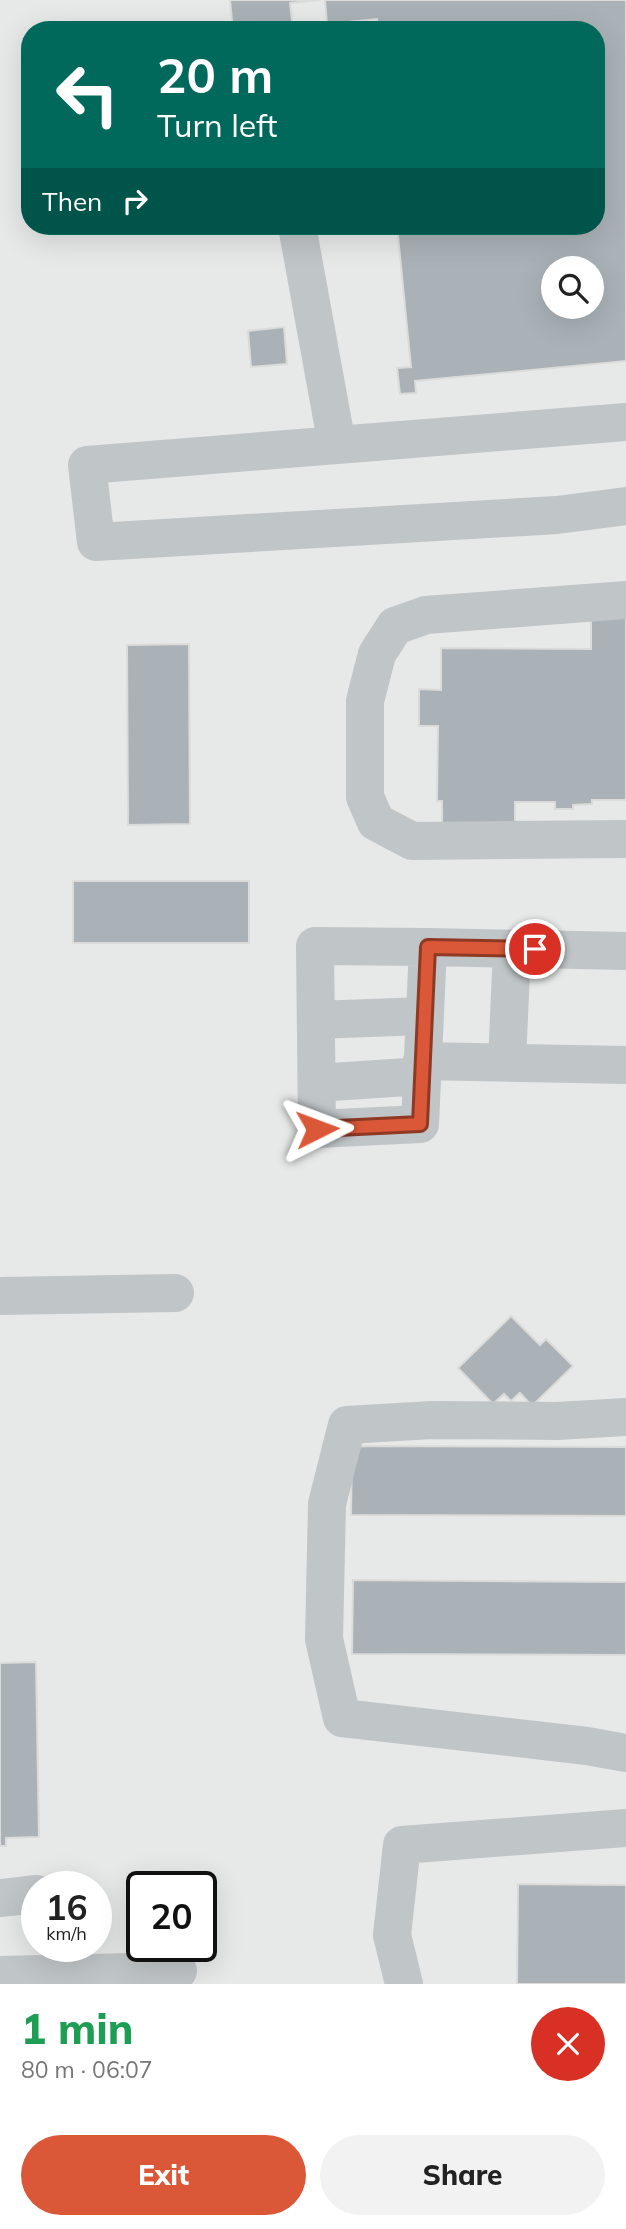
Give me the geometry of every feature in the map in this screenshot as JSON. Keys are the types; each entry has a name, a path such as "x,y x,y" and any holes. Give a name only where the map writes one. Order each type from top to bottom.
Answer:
{"lane":[{"path":"299,235 337,445"},
{"path":"626,422 87,465 96,542 557,515 626,506"},
{"path":"626,600 426,615 395,626 377,654 365,701 365,797 376,822 412,841 626,839"},
{"path":"428,947 420,1124 317,1129 315,946 428,947 512,948 626,951"},
{"path":"508,1062 512,948"},
{"path":"316,1020 425,1016"},
{"path":"422,1068 508,1062 626,1065"},
{"path":"0,1296 175,1293"},
{"path":"626,1417 557,1421 432,1420 347,1425 327,1504 324,1639 342,1718 587,1746 626,1753"},
{"path":"404,1984 392,1935 402,1845 626,1828"},
{"path":"0,1898 21,1896"},
{"path":"0,1975 177,1971"}],"shaded area":[{"path":"0,0 626,0 626,1984 0,1984"}],"building":[{"path":"230,0 321,0 290,3 292,21 232,21"},
{"path":"325,0 626,0 626,361 415,381 416,393 400,394 397,368 411,367 398,235 605,235 605,21 327,21"},
{"path":"284,327 287,364 251,367 248,331"},
{"path":"591,617 626,617 626,800 592,800 592,804 573,805 573,809 555,809 555,802 515,802 515,826 442,826 442,801 437,801 438,726 419,726 419,689 441,690 441,648 591,649"},
{"path":"189,644 190,824 128,825 127,645"},
{"path":"73,881 249,881 249,943 73,943"},
{"path":"511,1316 540,1345 546,1339 573,1366 532,1406 520,1393 511,1401 504,1394 493,1404 458,1368"},
{"path":"352,1446 626,1447 626,1516 351,1515"},
{"path":"353,1580 626,1582 626,1655 352,1654"},
{"path":"36,1662 39,1837 6,1838 6,1846 0,1846 0,1663"},
{"path":"518,1884 626,1885 626,1984 517,1984"}],"route":[{"path":"317,1129 420,1124 428,947 535,949"}]}
